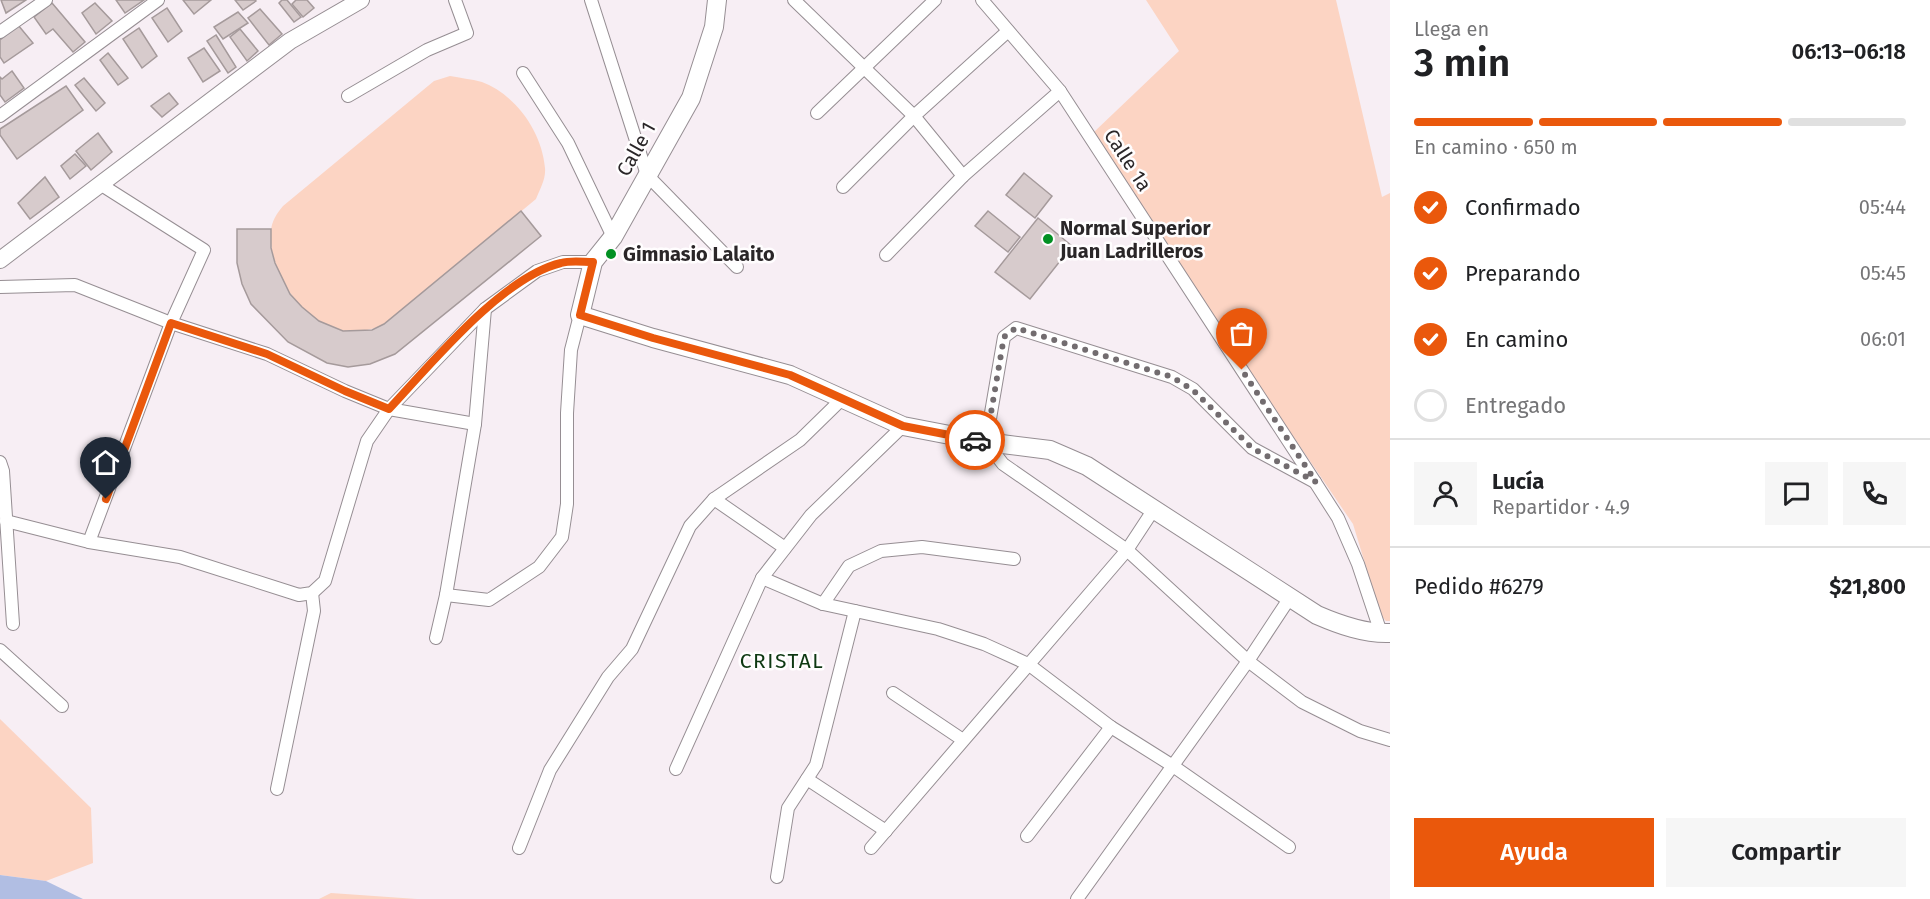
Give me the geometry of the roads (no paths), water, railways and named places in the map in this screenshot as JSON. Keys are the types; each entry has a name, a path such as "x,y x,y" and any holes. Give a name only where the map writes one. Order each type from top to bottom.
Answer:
{"main road":[{"name":"Calle 1","path":"580,315 593,262 612,237 691,98 714,27 717,0"},
{"path":"580,315 653,338 790,375 903,426 986,442 1050,450 1087,466 1317,615 1343,626 1386,633"}],"street":[{"path":"0,32 46,0"},
{"path":"0,116 158,0"},
{"path":"0,260 290,41 361,0"},
{"path":"348,96 427,50 467,33 455,0"},
{"path":"591,0 647,175 737,267"},
{"path":"794,0 914,116 963,176"},
{"path":"817,113 935,0"},
{"name":"Calle 1a","path":"982,0 1060,91 1316,482 1338,518 1386,633"},
{"path":"843,187 914,116 1008,31"},
{"path":"523,74 568,143 612,237"},
{"path":"886,255 963,176 1060,91"},
{"path":"89,542 171,323 204,250 100,184"},
{"path":"6,521 89,542 180,557 299,595 312,593 325,581 367,441 389,409 485,309 537,271 563,262 593,262"},
{"path":"0,287 75,285 171,323 267,354 389,409 475,424"},
{"path":"436,638 446,595 475,424 485,309"},
{"path":"446,595 489,600 539,567 562,537 567,504 570,350 580,315"},
{"path":"1316,482 1252,448 1193,390 1172,377 1016,328 1004,337 986,442 1003,464 1127,550 1248,661 1302,702 1360,731 1390,740"},
{"path":"519,848 550,770 608,677 632,648 690,526 714,499 800,440 843,398"},
{"path":"676,769 762,578 810,515 903,426"},
{"path":"0,462 3,471 13,624"},
{"path":"714,499 785,548"},
{"path":"871,848 1127,550 1155,509"},
{"path":"823,604 849,566 880,551 922,547 1014,559"},
{"path":"762,578 823,604 938,629 984,644 1028,664 1111,727 1173,766 1290,848"},
{"path":"277,789 314,611 312,593"},
{"path":"1077,899 1248,661 1289,599"},
{"path":"777,877 788,808 816,765 855,611"},
{"path":"0,650 62,706"},
{"path":"893,693 963,740"},
{"path":"1027,836 1111,727"},
{"path":"807,779 886,831"}],"water":[{"path":"0,875 46,881 83,899 0,899"}],"place":[{"name":"Normal Superior Juan Ladrilleros","path":"1048,239"},
{"name":"Gimnasio Lalaito","path":"611,254"}],"district":[{"name":"CRISTAL","path":"782,661"}]}
